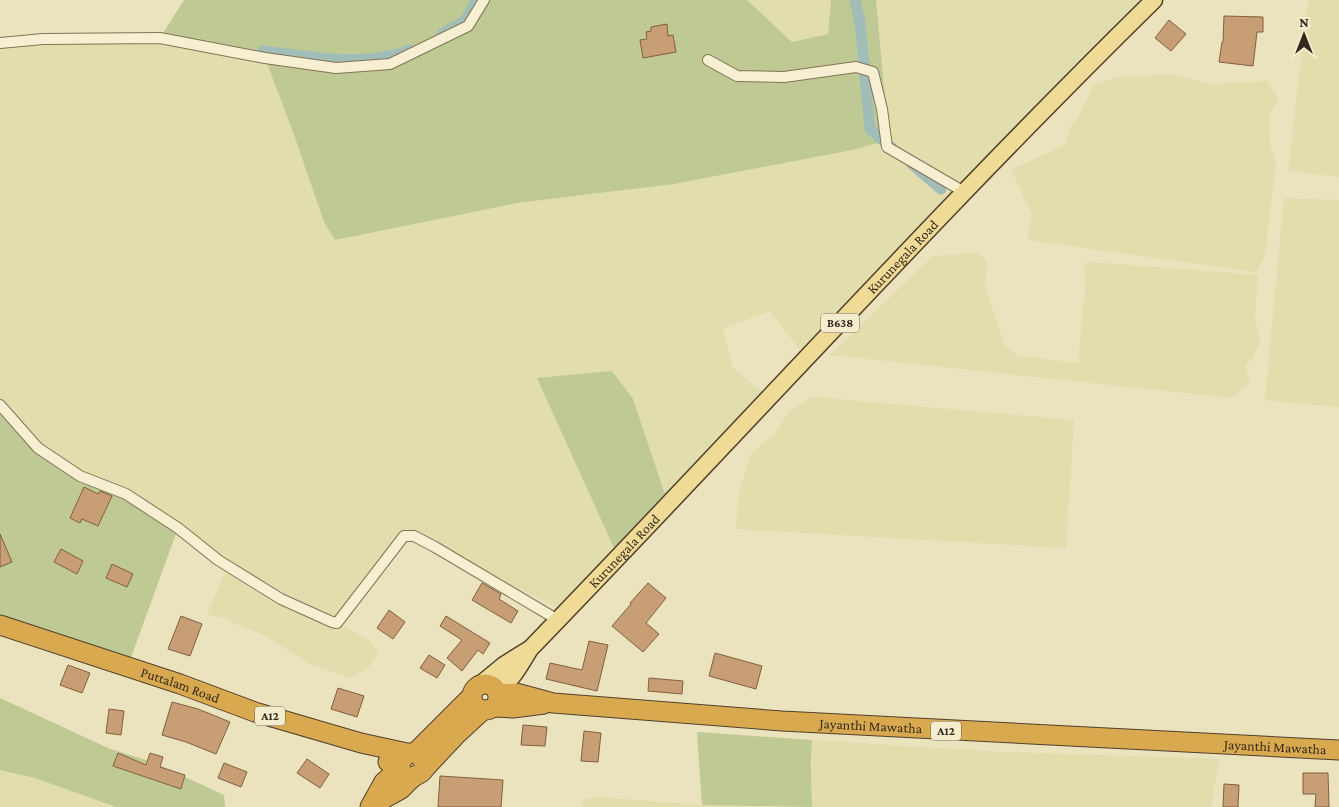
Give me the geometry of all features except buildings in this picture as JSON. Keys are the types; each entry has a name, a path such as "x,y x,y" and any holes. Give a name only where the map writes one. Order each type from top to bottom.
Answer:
{"highway":[{"name":"Puttalam Road","path":"0,625 180,684 255,712 361,743 412,764"},
{"name":"Jayanthi Mawatha","path":"487,697 513,708 553,703 782,721 1339,750"},
{"path":"370,807 401,789 412,764 457,734 487,697"}],"main road":[{"name":"Kurunegala Road","path":"487,697 504,665 530,649 1081,72 1154,0"}],"street":[{"path":"0,43 43,39 160,38 264,58 336,68 390,64 468,26 484,0"},
{"path":"708,60 737,76 784,78 856,67 873,72 882,109 887,147 966,193"},
{"path":"0,405 38,448 80,476 126,494 178,528 218,560 281,599 332,622 337,623 404,536 414,536 435,547 558,620"}],"shaded area":[{"path":"747,0 831,0 828,34 792,42"},
{"path":"876,0 1144,0 800,350 770,311 723,328 733,368 763,393 665,494 633,399 538,379 614,548 557,608 435,547 404,536 338,623 369,640 378,653 368,668 349,678 308,663 266,636 207,614 225,573 218,560 178,528 38,448 0,405 0,43 160,38 265,58 324,222 517,203 674,184 852,150 889,140"},
{"path":"1308,0 1339,0 1339,177 1288,171"},
{"path":"1174,74 1208,84 1267,81 1278,97 1269,118 1270,145 1276,160 1265,256 1256,272 1028,240 1032,214 1011,170 1066,144 1072,124 1076,121 1094,85 1119,77"},
{"path":"1284,198 1339,200 1339,407 1265,400"},
{"path":"979,253 987,263 985,287 1005,346 1020,356 1078,363 1086,278 1083,264 1091,262 1258,275 1255,317 1260,343 1253,357 1245,366 1250,382 1232,398 830,355 933,256"},
{"path":"813,397 1074,420 1066,548 736,529 739,493 751,454 774,434 791,410"},
{"path":"812,740 1005,752 1219,759 1211,807 812,807"},
{"path":"0,770 35,778 116,807 0,807"},
{"path":"597,797 702,805 761,807 583,807 584,799"}],"green space":[{"path":"184,0 747,0 792,42 828,34 831,0 876,0 889,140 852,150 674,184 517,203 335,240 324,222 265,58 160,38"},
{"path":"612,371 633,399 665,494 614,548 537,378"},
{"path":"0,405 38,448 126,494 178,528 130,660 0,617"},
{"path":"0,698 108,748 155,763 224,795 225,807 116,807 35,778 0,770"},
{"path":"697,732 812,740 812,807 702,805"}],"waterway":[{"path":"442,34 466,20 476,0"},
{"path":"855,0 860,22 870,129 892,148"},
{"path":"263,51 337,60 355,60 374,59 410,50"},
{"path":"912,164 941,189"}]}
